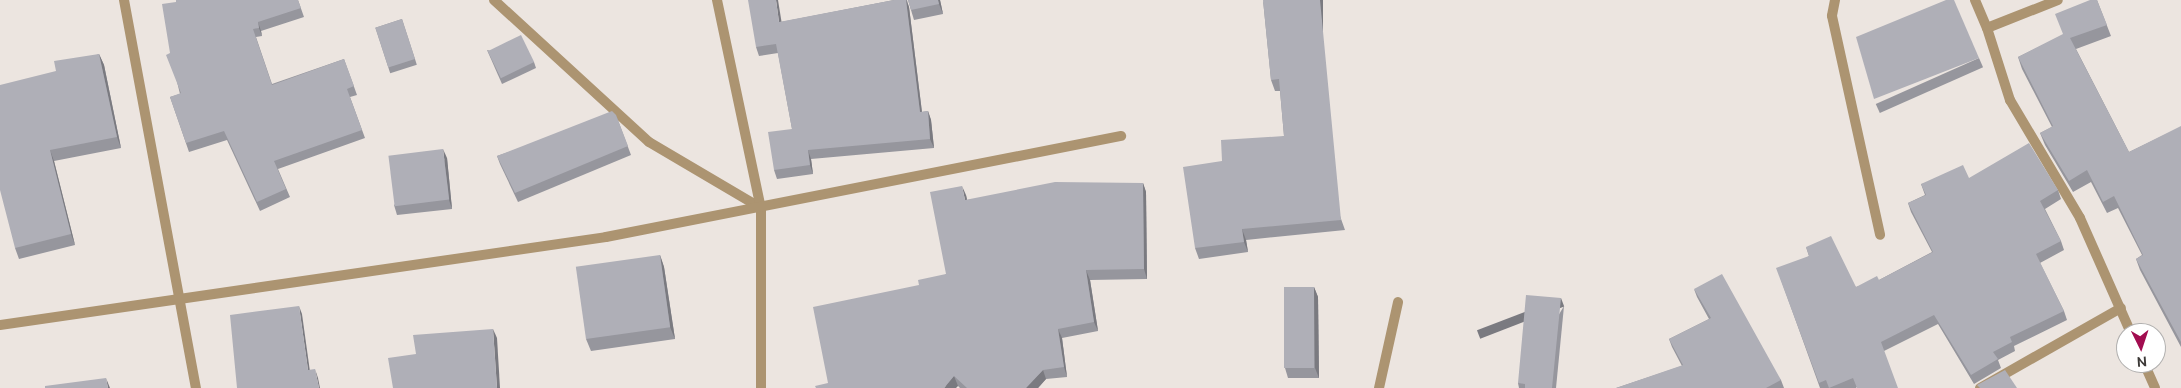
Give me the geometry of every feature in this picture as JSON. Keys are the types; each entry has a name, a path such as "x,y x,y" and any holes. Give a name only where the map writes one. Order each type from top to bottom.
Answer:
{"street":[{"path":"124,0 196,388"},
{"path":"494,0 649,142 761,208"},
{"path":"717,0 761,208 761,388"},
{"path":"1835,0 1832,16 1880,235"},
{"path":"1975,0 1987,28 2010,100 2080,218 2127,323"},
{"path":"1987,28 2058,0"},
{"path":"0,325 180,296 606,237 1121,136"},
{"path":"1379,388 1398,302"},
{"path":"1980,388 2120,308"},
{"path":"2148,373 2155,388"}],"building":[{"path":"176,0 298,0 301,8 258,22 259,28 253,29 272,85 344,59 354,86 347,89 362,130 274,161 286,189 257,202 224,131 186,143 170,97 181,93 166,55 170,53 162,4 176,2"},
{"path":"748,0 776,0 779,22 894,0 906,0 920,112 928,111 930,139 808,150 810,165 774,170 768,132 792,129 776,44 756,47"},
{"path":"908,0 938,0 939,4 911,10"},
{"path":"1263,0 1320,0 1341,220 1242,229 1244,242 1195,248 1183,167 1222,161 1221,140 1284,136 1279,79 1271,80"},
{"path":"1946,0 1954,0 1979,58 1874,99 1856,37"},
{"path":"2090,0 2097,0 2107,25 2070,38 2129,152 2181,126 2181,342 2136,259 2143,255 2114,196 2103,202 2087,170 2069,181 2040,133 2053,126 2018,57 2063,34 2055,14"},
{"path":"402,19 415,59 388,68 375,28"},
{"path":"521,35 534,62 501,78 488,51"},
{"path":"99,54 117,137 50,150 71,234 15,248 0,190 0,85 56,71 54,61"},
{"path":"612,111 616,115 628,146 515,193 497,156"},
{"path":"2029,143 2058,190 2040,201 2061,241 2036,254 2064,311 2010,337 2012,342 1993,352 1998,359 1971,375 1934,315 1881,342 1898,388 1857,388 1853,378 1829,388 1826,380 1819,383 1776,268 1809,256 1806,247 1831,236 1856,287 1877,276 1879,280 1933,252 1908,203 1926,195 1921,184 1963,165 1969,178"},
{"path":"443,149 449,200 395,206 388,156"},
{"path":"1055,182 1143,183 1144,269 1086,270 1094,322 1058,329 1064,367 1043,370 1026,388 967,388 954,376 944,388 816,388 815,386 828,383 813,307 919,285 918,280 946,274 930,192 962,186 965,200"},
{"path":"660,255 670,327 586,339 576,267"},
{"path":"1722,274 1781,380 1766,388 1616,388 1683,365 1669,339 1711,318 1694,289"},
{"path":"1284,287 1314,287 1314,368 1284,368"},
{"path":"1526,295 1561,298 1552,388 1525,388 1525,384 1518,383"},
{"path":"299,306 308,370 315,369 319,388 237,388 230,315"},
{"path":"493,329 497,388 393,388 388,358 416,354 413,335"},
{"path":"2005,370 2017,388 1980,388 1977,385"},
{"path":"106,378 108,388 45,388 45,386"}]}
